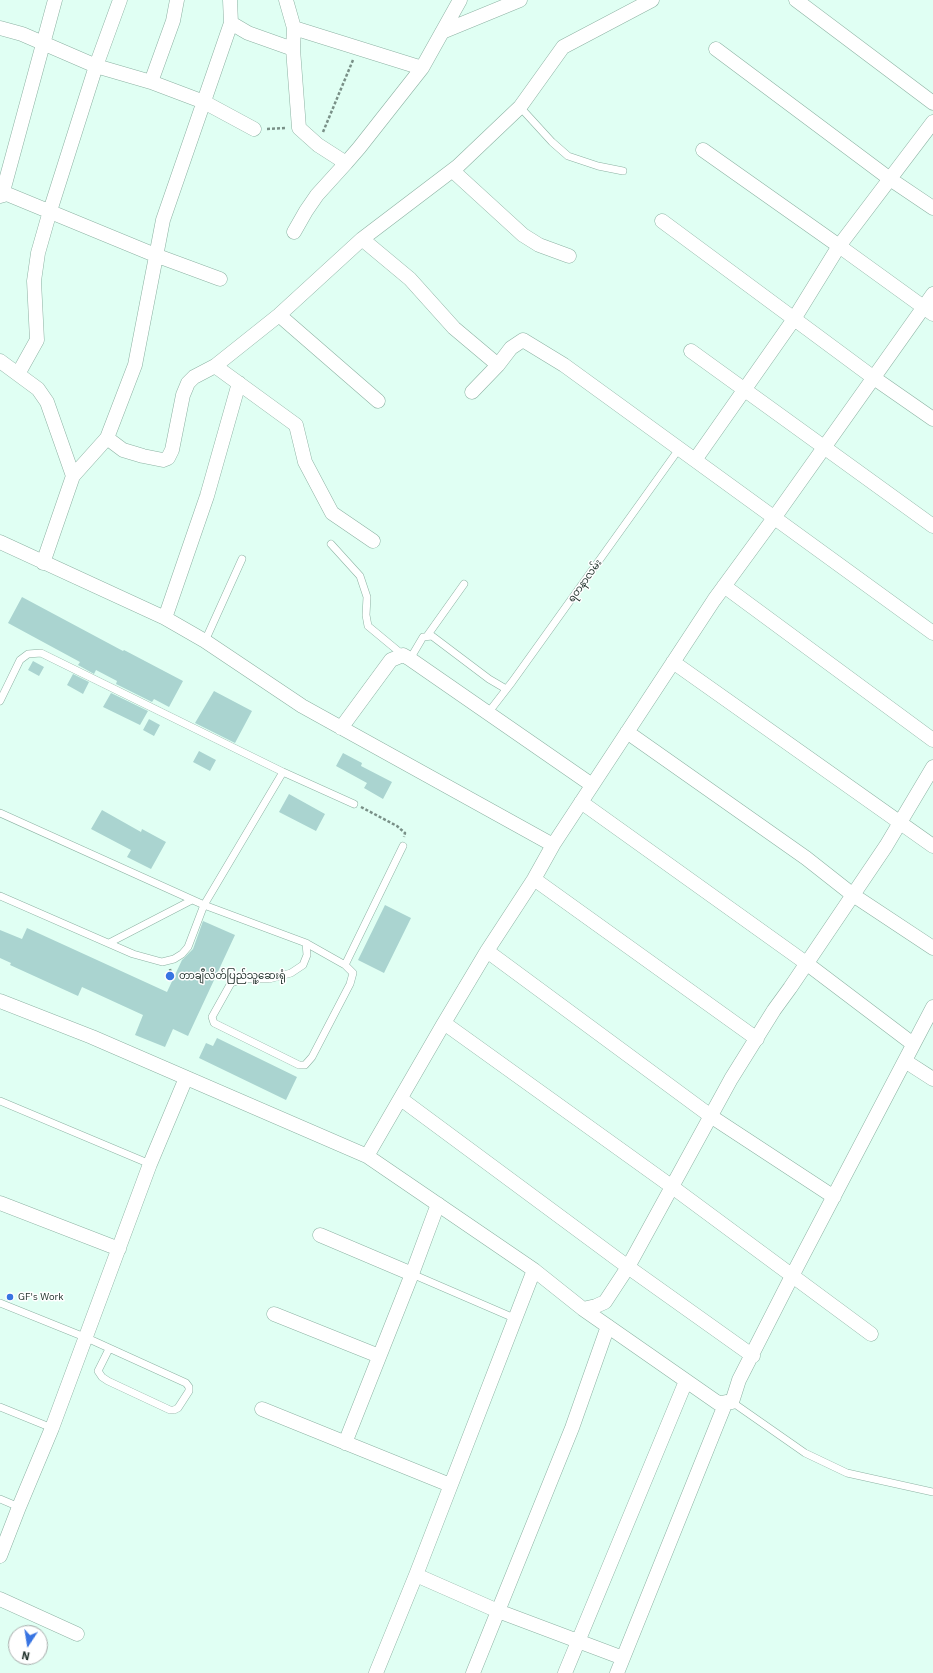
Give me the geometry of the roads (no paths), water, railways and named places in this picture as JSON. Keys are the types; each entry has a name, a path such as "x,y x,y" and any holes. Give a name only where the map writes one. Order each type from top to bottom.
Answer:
{"street":[{"path":"55,0 1,195 7,194 155,255 220,279"},
{"path":"18,374 37,340 34,282 38,253 96,66 120,0"},
{"path":"151,82 173,21 177,0"},
{"path":"44,563 73,476 107,438 135,365 155,255 163,220 231,23 230,0"},
{"path":"286,0 294,28 293,49 299,128 318,145 346,163"},
{"path":"294,232 317,196 359,148 422,68 460,0"},
{"path":"442,32 520,0"},
{"path":"107,438 123,450 143,456 165,460 168,458 172,450 183,395 188,383 194,377 215,366 279,315 362,240 452,171 520,107 563,47 652,0"},
{"path":"796,0 933,103"},
{"path":"231,23 248,33 293,49"},
{"path":"0,28 22,34 96,66 151,82 204,102 254,129"},
{"path":"294,28 359,47 422,68"},
{"path":"716,49 890,179 933,208"},
{"path":"694,460 794,319 839,246 933,122"},
{"path":"704,150 928,311"},
{"path":"452,171 523,235 539,245 569,256"},
{"path":"662,221 874,378 933,419"},
{"path":"362,240 410,280 454,328 498,365"},
{"path":"367,1156 487,951 534,879 553,845 592,785 724,586 874,378 928,311 933,294"},
{"path":"279,315 378,401"},
{"path":"472,392 512,348 523,340 564,365 933,633"},
{"path":"691,351 744,391 933,526"},
{"path":"0,361 38,389 47,402 73,476"},
{"path":"215,366 296,425 304,462 332,513 373,541"},
{"path":"165,618 207,496 239,383"},
{"path":"0,542 165,618 205,641 302,706 553,845"},
{"path":"724,586 933,740"},
{"path":"341,728 391,660 407,657 592,785"},
{"path":"673,662 933,846"},
{"path":"627,732 806,858 853,895 933,948"},
{"path":"583,1309 605,1302 628,1267 671,1186 712,1117 732,1079 774,1010 853,895 933,767"},
{"path":"581,802 806,963 913,1044"},
{"path":"534,879 757,1039"},
{"path":"487,951 712,1117 834,1198"},
{"path":"0,1001 92,1037 367,1156 534,1270 583,1309 718,1403 729,1402"},
{"path":"617,1673 739,1380 753,1356 792,1276 933,1007"},
{"path":"444,1023 671,1186 870,1334"},
{"path":"905,1061 933,1079"},
{"path":"0,1556 87,1338 150,1164 186,1078"},
{"path":"401,1099 628,1267 753,1356"},
{"path":"0,1203 119,1249"},
{"path":"345,1443 438,1204"},
{"path":"320,1235 412,1274"},
{"path":"376,1673 416,1575 514,1318 534,1270"},
{"path":"274,1314 379,1356"},
{"path":"472,1673 572,1428 608,1326"},
{"path":"565,1673 686,1381"},
{"path":"262,1409 450,1485"},
{"path":"416,1575 498,1611 623,1658"},
{"path":"0,1599 77,1634"}],"lane":[{"path":"520,107 552,142 568,156 598,166 623,171"},
{"name":"ရတနာလမ်း","path":"488,713 679,449"},
{"path":"331,544 360,576 367,598 366,615 368,626 407,657 424,637 427,636 464,584"},
{"path":"205,641 242,559"},
{"path":"427,636 432,636 489,679 506,689"},
{"path":"0,701 20,660 28,654 41,653 283,772 354,804"},
{"path":"0,896 133,954 162,962 174,959 182,954 188,947 204,905 283,772"},
{"path":"0,813 192,900 306,943 345,965 353,974 350,984 312,1057 305,1065 299,1065 214,1022 212,1017 230,983 243,979 269,979 291,973 303,965 307,955 306,943"},
{"path":"345,965 404,846"},
{"path":"109,943 192,900"},
{"path":"0,1101 150,1164"},
{"path":"412,1274 514,1318"},
{"path":"0,1303 87,1338 186,1384 189,1386 189,1391 178,1408 170,1410 102,1377 98,1371 109,1349"},
{"path":"729,1402 805,1453 847,1473 933,1492"},
{"path":"0,1407 52,1428"},
{"path":"0,1499 19,1507"}],"place":[{"name":"တာချီလိတ်ပြည်သူ့ဆေးရုံ","path":"170,976"},
{"name":"GF's Work","path":"10,1297"}]}
